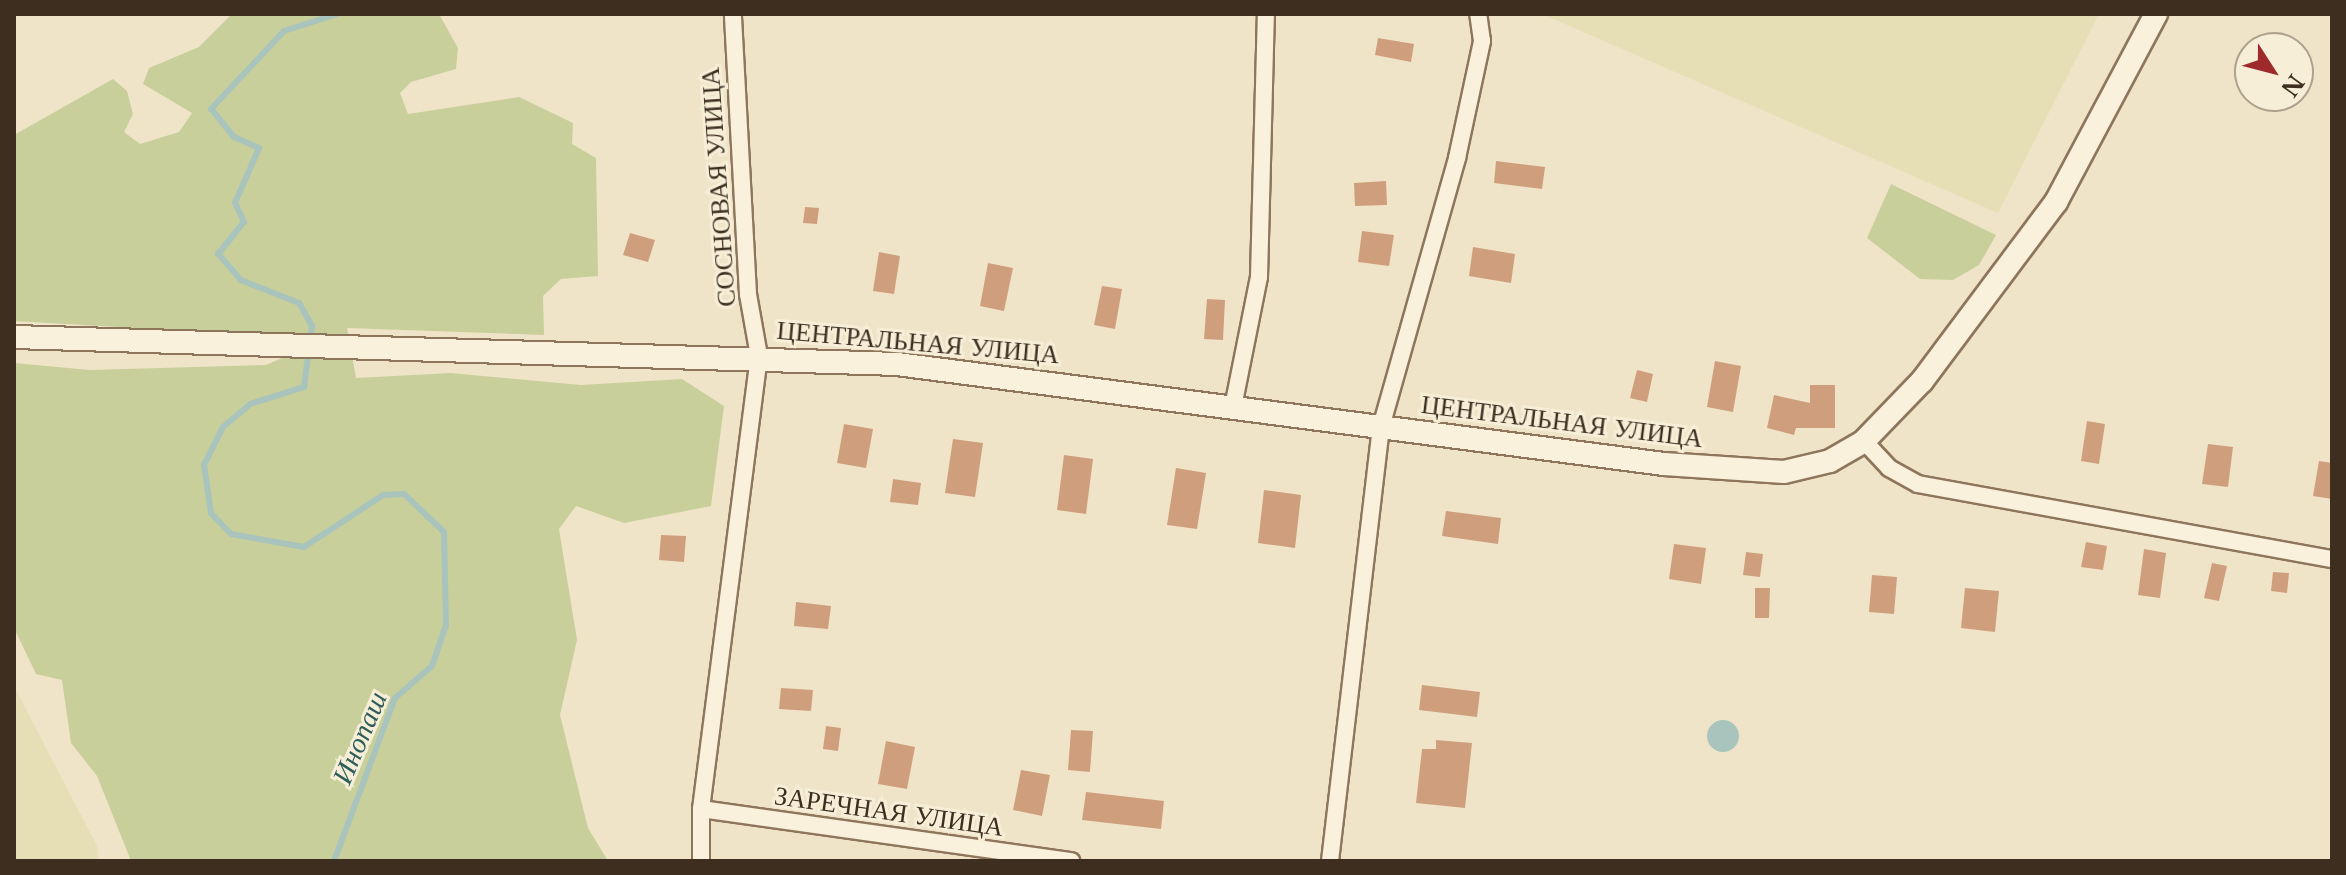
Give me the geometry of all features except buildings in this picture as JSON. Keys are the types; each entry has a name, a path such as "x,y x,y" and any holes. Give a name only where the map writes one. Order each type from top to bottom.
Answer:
{"street":[{"name":"СОСНОВАЯ УЛИЦА","path":"701,861 701,809 759,356 748,294 733,14"},
{"path":"1233,407 1259,277 1266,14"},
{"path":"1330,861 1381,427 1457,158 1482,41 1478,14"},
{"name":"ЦЕНТРАЛЬНАЯ УЛИЦА","path":"14,337 353,350 759,356 997,375 1753,474 1830,461 1864,441 1940,359 2048,213 2156,14"},
{"path":"1864,441 1889,468 1918,484 2332,559"},
{"name":"ЗАРЕЧНАЯ УЛИЦА","path":"701,809 1071,861"}],"shaded area":[{"path":"1542,14 2099,14 1998,213"},
{"path":"14,686 97,846 98,861 14,861"}],"green space":[{"path":"232,14 439,14 458,48 456,69 411,82 400,93 408,114 519,97 573,123 572,144 596,158 598,276 561,279 543,296 544,335 347,328 356,378 451,373 581,385 682,379 724,406 711,506 624,523 576,506 559,529 577,640 560,715 588,828 608,861 131,861 97,776 71,743 62,680 36,674 14,628 14,363 90,370 266,365 282,358 276,341 238,334 14,321 14,135 113,79 127,91 133,114 124,132 140,144 179,132 192,113 143,84 149,68 199,47"},
{"path":"1891,184 1996,235 1979,265 1953,280 1920,279 1867,238"}],"water":[{"path":"1723,720 1734,725 1739,736 1734,747 1723,752 1712,747 1707,736 1712,725"}],"waterway":[{"name":"Инопаш","path":"334,861 395,698 432,666 446,625 444,532 404,494 383,495 304,547 231,534 211,513 204,465 223,427 250,404 304,387 312,326 299,303 241,280 218,254 244,222 235,203 259,148 234,137 211,109 284,31 337,14"}]}
